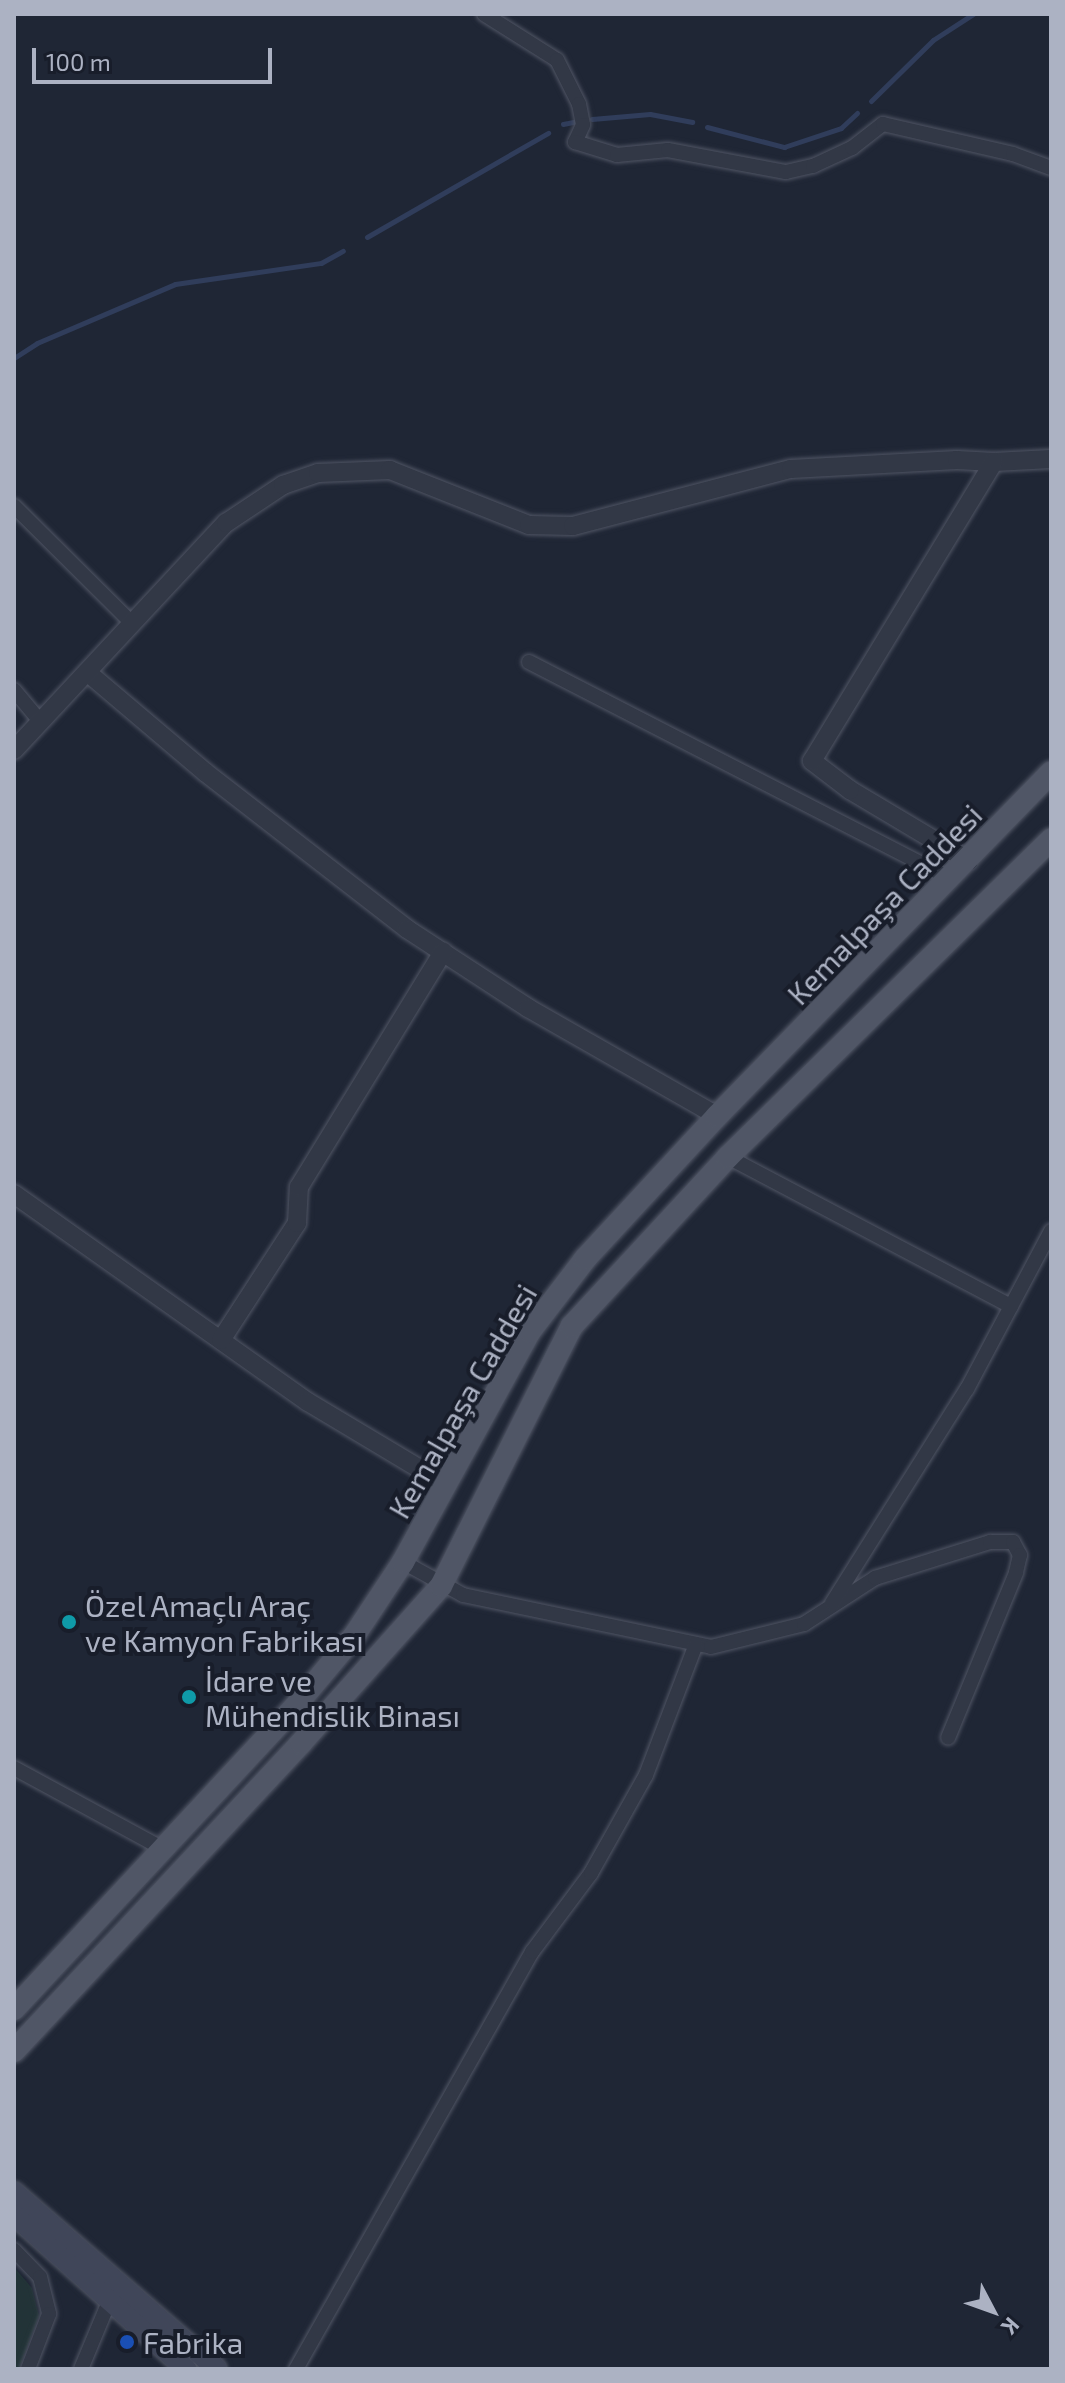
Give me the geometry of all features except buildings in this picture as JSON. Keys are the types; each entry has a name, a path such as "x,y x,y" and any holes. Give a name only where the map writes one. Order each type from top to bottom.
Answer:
{"main road":[{"name":"Kemalpaşa Caddesi","path":"14,2009 293,1709 354,1636 403,1562 530,1331 585,1259 717,1116 969,861 1051,773"},
{"name":"Kemalpaşa Caddesi","path":"14,2051 301,1743 441,1586 572,1326 728,1157 1048,851"},
{"path":"14,2192 186,2369"},
{"path":"19,2219 217,2369"}],"street":[{"path":"484,14 557,60 579,104 583,125 575,142 617,155 668,150 786,172 813,166 852,148 883,124 1013,154 1051,168"},
{"path":"14,750 226,523 283,485 318,473 390,470 529,525 573,526 791,469 957,460 1051,459"},
{"path":"969,861 850,790 812,761 994,462"},
{"path":"14,506 132,623"},
{"path":"529,662 951,879"},
{"path":"87,672 206,773 407,929 528,1008 717,1116"},
{"path":"14,690 40,721"},
{"path":"221,1340 297,1223 299,1187 443,952"},
{"path":"728,1157 1011,1306"},
{"path":"14,1194 308,1402 445,1484"},
{"path":"830,1607 967,1389 1051,1231"},
{"path":"403,1562 441,1586 463,1595 711,1647 804,1624 875,1578 990,1542 1013,1542 1020,1555 1016,1573 948,1738"},
{"path":"296,2369 532,1952 591,1873 639,1788 696,1644"},
{"path":"14,1768 163,1849"},
{"path":"14,2250 40,2277 49,2314 28,2369"},
{"path":"81,2369 113,2292"}],"shaded area":[{"path":"14,2267 32,2288 39,2316 19,2369 14,2369"}],"waterway":[{"path":"871,101 933,40 973,14"},
{"path":"707,127 784,147 841,128 857,113"},
{"path":"592,119 650,114 692,122"},
{"path":"563,124 578,121"},
{"path":"367,237 548,133"},
{"path":"14,358 37,343 175,284 321,263 343,251"}],"place":[{"name":"Özel Amaçlı Araç ve Kamyon Fabrikası","path":"69,1622"},
{"name":"İdare ve Mühendislik Binası","path":"189,1697"},
{"name":"Fabrika","path":"127,2342"}]}
